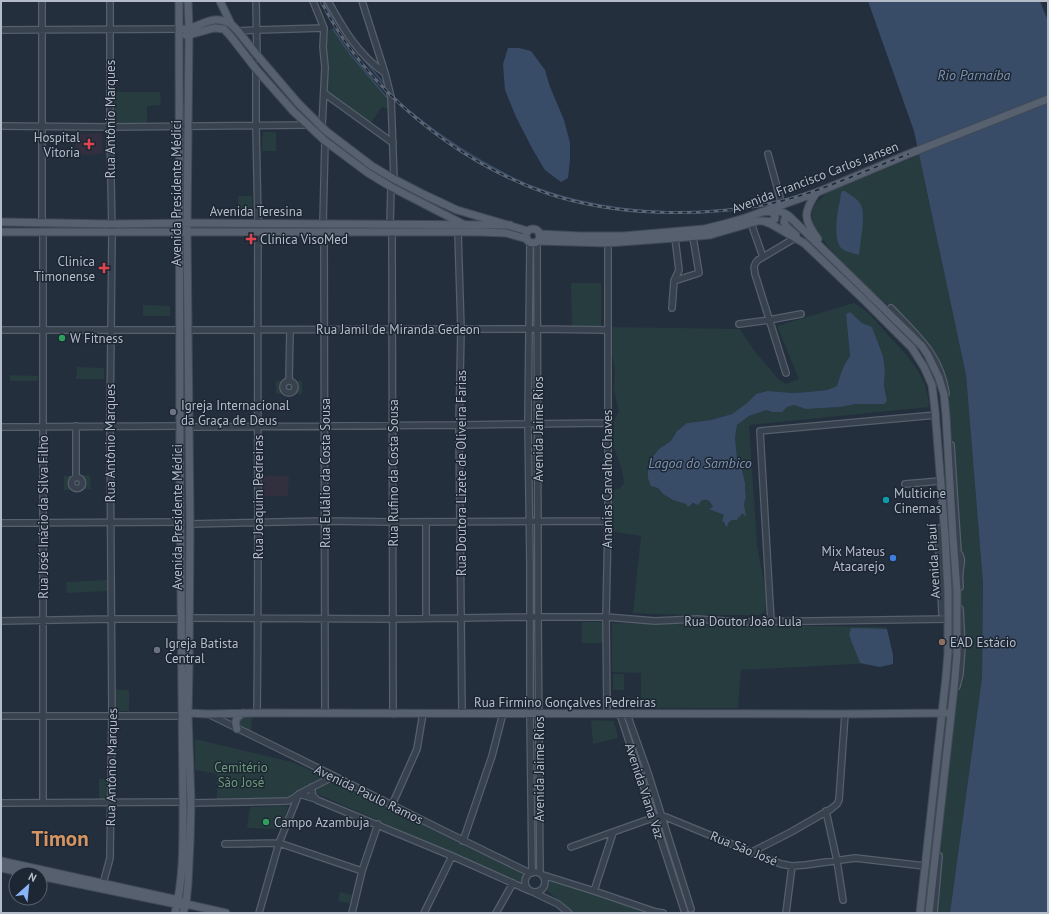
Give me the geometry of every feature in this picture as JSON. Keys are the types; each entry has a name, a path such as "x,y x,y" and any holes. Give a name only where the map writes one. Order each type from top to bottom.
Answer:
{"main road":[{"name":"Avenida Presidente Médici","path":"179,1 180,485 186,618"},
{"name":"Avenida Presidente Médici","path":"185,908 187,841 185,714 186,618 190,524 187,232 188,1"},
{"name":"Avenida Francisco Carlos Jansen","path":"220,1 231,24 298,103 322,127 372,166 422,194 457,210 510,225 533,238 623,236 704,229 724,224 818,192 1048,99"},
{"path":"189,32 207,21 212,20 225,21 231,24"},
{"name":"Avenida Francisco Carlos Jansen","path":"180,32 214,28 224,29 293,111 325,141 368,173 391,187 479,232 506,233 533,238 608,243 710,235 758,221 763,221 777,227 795,238"},
{"name":"Avenida Piauí","path":"818,192 812,199 808,208 806,213 807,219 810,228 831,256"},
{"path":"419,201 422,194"},
{"name":"Avenida Piauí","path":"762,212 778,210 790,216 922,346 939,378 944,394 957,591 957,655 929,913"},
{"path":"763,221 771,222 774,219 774,215 770,211"},
{"path":"795,222 787,217 784,220 786,226 804,243"},
{"path":"1,222 1,232"},
{"name":"Avenida Teresina","path":"1,222 111,224 510,225"},
{"path":"298,224 298,232"},
{"path":"367,224 367,232"},
{"name":"Avenida Teresina","path":"1,232 479,232"},
{"name":"Avenida Piauí","path":"795,238 804,243 912,348 924,367 932,385 936,415 948,591 948,619 946,677 920,913"},
{"path":"180,284 188,284"},
{"path":"180,485 190,485"},
{"path":"946,677 955,678"},
{"path":"237,728 235,722 236,719 243,713"},
{"name":"Rua Firmino Gonçalves Pedreiras","path":"185,714 951,713"},
{"name":"Avenida Presidente Médici","path":"175,913 187,841"},
{"path":"1,861 14,866"},
{"path":"48,875 178,902"},
{"path":"48,877 103,884 178,902 185,908 226,913"}],"street":[{"path":"42,1 42,222"},
{"name":"Rua Antônio Marques","path":"103,884 110,858 112,716 110,523 110,331 112,233 110,1"},
{"path":"256,1 257,55 254,66 258,224"},
{"path":"314,1 324,28 323,47 325,67 322,127"},
{"path":"328,1 352,41 362,54 385,73"},
{"path":"362,1 391,97 394,179"},
{"path":"238,31 324,28"},
{"path":"1,30 110,30 180,32"},
{"path":"324,93 393,143"},
{"path":"1,126 180,127 308,125"},
{"path":"323,224 325,141"},
{"path":"768,154 782,205"},
{"path":"390,224 391,187"},
{"path":"751,223 763,258"},
{"name":"Rua José Inácio da Silva Filho","path":"43,232 44,803"},
{"name":"Rua Joaquim Pedreiras","path":"257,713 258,232"},
{"name":"Rua Eulálio da Costa Sousa","path":"324,232 325,713"},
{"name":"Rua Rufino da Costa Sousa","path":"392,232 393,714"},
{"name":"Rua Doutora Lizete de Oliveira Farias","path":"458,232 461,330 459,425 462,713"},
{"path":"674,280 699,273 693,237"},
{"name":"Avenida Jaime Rios","path":"531,873 532,817 528,329 533,238"},
{"name":"Avenida Jaime Rios","path":"533,238 537,329 541,874"},
{"path":"672,308 674,280 679,270 675,238"},
{"path":"786,373 754,267 758,260 795,238"},
{"name":"Ananias Carvalho Chaves","path":"607,714 606,617 608,521 608,243"},
{"path":"891,308 928,347 942,374 949,406 958,552 961,556 962,565 960,570 962,646 960,674 941,826 934,913"},
{"path":"739,324 801,314"},
{"path":"1,330 180,330"},
{"name":"Rua Jamil de Miranda Gedeon","path":"188,330 608,330"},
{"path":"289,381 290,330"},
{"path":"771,622 760,431 936,415"},
{"path":"189,427 607,423"},
{"path":"76,426 76,477"},
{"path":"1,427 180,426"},
{"path":"905,484 940,481"},
{"path":"190,524 325,521 608,521"},
{"path":"1,523 181,522"},
{"path":"426,522 426,618"},
{"path":"938,528 942,613"},
{"path":"530,566 538,566"},
{"path":"1,621 186,618 393,619 538,617"},
{"name":"Rua Doutor João Lula","path":"538,617 606,617 655,621 697,619 771,622 948,619"},
{"path":"530,664 539,665"},
{"path":"392,805 418,749 423,713"},
{"path":"463,841 496,742 503,713"},
{"name":"Rua Firmino Gonçalves Pedreiras","path":"1,716 112,716 185,714"},
{"name":"Avenida Paulo Ramos","path":"208,714 463,841 531,873"},
{"name":"Avenida Viana Vaz","path":"624,714 648,773 677,866 688,911"},
{"name":"Avenida Viana Vaz","path":"624,714 640,776 670,867 688,911"},
{"path":"752,852 791,832 837,804 839,800 844,745 845,714"},
{"path":"531,765 539,765"},
{"path":"640,776 648,773"},
{"path":"1,803 187,803 288,801 334,776"},
{"name":"Avenida Paulo Ramos","path":"312,787 312,795 317,800 378,824 531,891"},
{"path":"299,794 317,800"},
{"path":"260,913 280,843 299,794"},
{"path":"826,812 837,861 843,900"},
{"path":"571,847 661,815"},
{"name":"Rua São José","path":"661,815 773,861 792,866 860,858 925,866"},
{"path":"532,817 540,817"},
{"path":"352,913 362,871 378,824"},
{"path":"594,891 613,833"},
{"path":"225,844 280,843 362,871"},
{"path":"424,913 452,856"},
{"path":"670,867 677,866"},
{"path":"786,913 792,866"},
{"path":"569,913 558,904 531,891 526,886 525,881 527,877 531,873 541,874 663,913"},
{"path":"531,891 541,891 544,887 545,881 541,874"},
{"path":"496,913 513,883"}],"shaded area":[{"name":"Hospital Vitoria","path":"102,133 103,154 76,155 75,134"},
{"path":"261,475 289,476 288,496 261,496"}],"green space":[{"path":"333,29 350,54 390,101 389,110 382,107 370,124 327,93 327,30"},
{"path":"112,92 160,92 161,105 147,106 147,124 113,125"},
{"path":"263,132 276,132 276,151 262,151"},
{"path":"919,155 966,375 983,583 982,678 950,913 934,913 960,613 960,570 949,407 946,389 942,374 891,308 853,275 829,248 814,226 812,218 812,210 816,203 827,193"},
{"path":"238,196 252,196 252,217 238,217"},
{"path":"571,283 601,283 601,326 572,326"},
{"path":"854,303 872,317 912,362 922,378 928,396 929,407 749,425 757,545 765,588 765,611 760,615 682,615 633,613 641,536 609,531 611,491 620,488 624,483 622,470 613,445 614,421 619,411 614,391 615,373 610,327 740,329 750,345 777,378 786,384 799,379 777,326","holes":["846,314 856,317 862,323 872,328 883,356 885,370 884,386 887,401 840,407 806,409 794,405 787,407 781,412 766,410 749,416 737,425 735,438 737,458 741,466 745,483 745,516 742,513 729,522 727,526 724,515 710,509 713,507 708,501 700,501 698,505 685,504 669,498 660,491 648,467 652,458 659,449 671,441 677,431 687,423 711,420 732,414 756,394 766,391 793,393 808,392 827,390 837,386 850,356"]},
{"path":"143,305 170,306 170,316 143,316"},
{"path":"77,367 104,368 104,379 76,379"},
{"path":"10,375 38,376 38,381 10,381"},
{"path":"276,381 302,381 302,394 276,394"},
{"path":"90,475 91,489 64,490 64,476"},
{"path":"107,580 107,591 67,593 66,582"},
{"path":"582,622 602,622 602,643 582,643"},
{"path":"612,623 886,627 893,662 741,670 738,708 641,708 641,673 612,672"},
{"path":"613,674 624,674 624,690 613,690"},
{"path":"115,690 129,690 129,711 114,711"},
{"path":"216,715 252,716 251,734"},
{"path":"591,720 614,721 618,738 593,744"},
{"name":"Cemitério São José","path":"195,739 292,762 323,777 322,780 285,798 217,799 217,774 195,770"},
{"path":"99,779 107,779 108,799 99,799"},
{"path":"333,782 339,783 450,836 460,843 527,873 522,884 314,792 322,785"},
{"name":"Campo Azambuja","path":"288,806 285,815 287,815 282,829 247,828 250,807"},
{"path":"549,880 651,913 575,913 546,890"},
{"path":"340,892 352,895 350,903 338,901"}],"water":[{"name":"Rio Parnaíba","path":"868,1 1040,1 1048,21 1048,913 950,913 982,678 983,583 966,375 914,131"},
{"path":"508,48 519,48 531,51 545,70 550,87 564,120 570,143 568,178 561,182 545,170 516,117 505,90 503,64"},
{"path":"842,191 845,191 856,199 861,205 863,222 859,255 841,248 837,238 837,218"},
{"name":"Lagoa do Sambico","path":"850,312 862,323 872,327 883,356 885,370 884,386 887,401 884,404 856,404 840,407 806,409 794,405 787,407 782,412 772,412 766,410 749,416 737,425 735,438 737,458 741,466 745,483 746,497 744,504 746,517 742,513 737,520 732,520 729,522 727,527 722,521 724,515 709,509 713,507 708,501 701,501 698,505 693,503 688,507 686,504 673,500 663,494 658,488 651,486 648,478 648,467 652,458 659,449 671,441 677,431 687,423 711,420 732,414 756,394 767,391 793,393 808,392 827,390 837,386 850,356 846,314"},
{"path":"851,628 887,629 893,655 893,664 880,667 860,663 849,635"}],"waterway":[{"path":"323,1 344,34 386,86"},
{"path":"333,29 350,54 389,100"},
{"path":"411,112 452,143 496,169 526,184 572,199 623,208 676,212 729,210 779,200"}],"railway":[{"path":"321,1 340,33 362,64 388,92 417,118 448,142 480,163 514,180 549,194 574,201 626,210 653,212 680,213 733,210 797,197 909,154"}],"place":[{"name":"Hospital Vitoria","path":"89,144"},
{"name":"Clínica VisoMed","path":"251,239"},
{"name":"Clinica Timonense","path":"104,268"},
{"name":"W Fitness","path":"62,338"},
{"name":"Igreja Internacional da Graça de Deus","path":"173,412"},
{"name":"Multicine Cinemas","path":"886,500"},
{"name":"Mix Mateus Atacarejo","path":"893,558"},
{"name":"EAD Estácio","path":"942,642"},
{"name":"Igreja Batista Central","path":"157,650"},
{"name":"Campo Azambuja","path":"266,822"}],"district":[{"name":"Timon","path":"60,839"}]}
